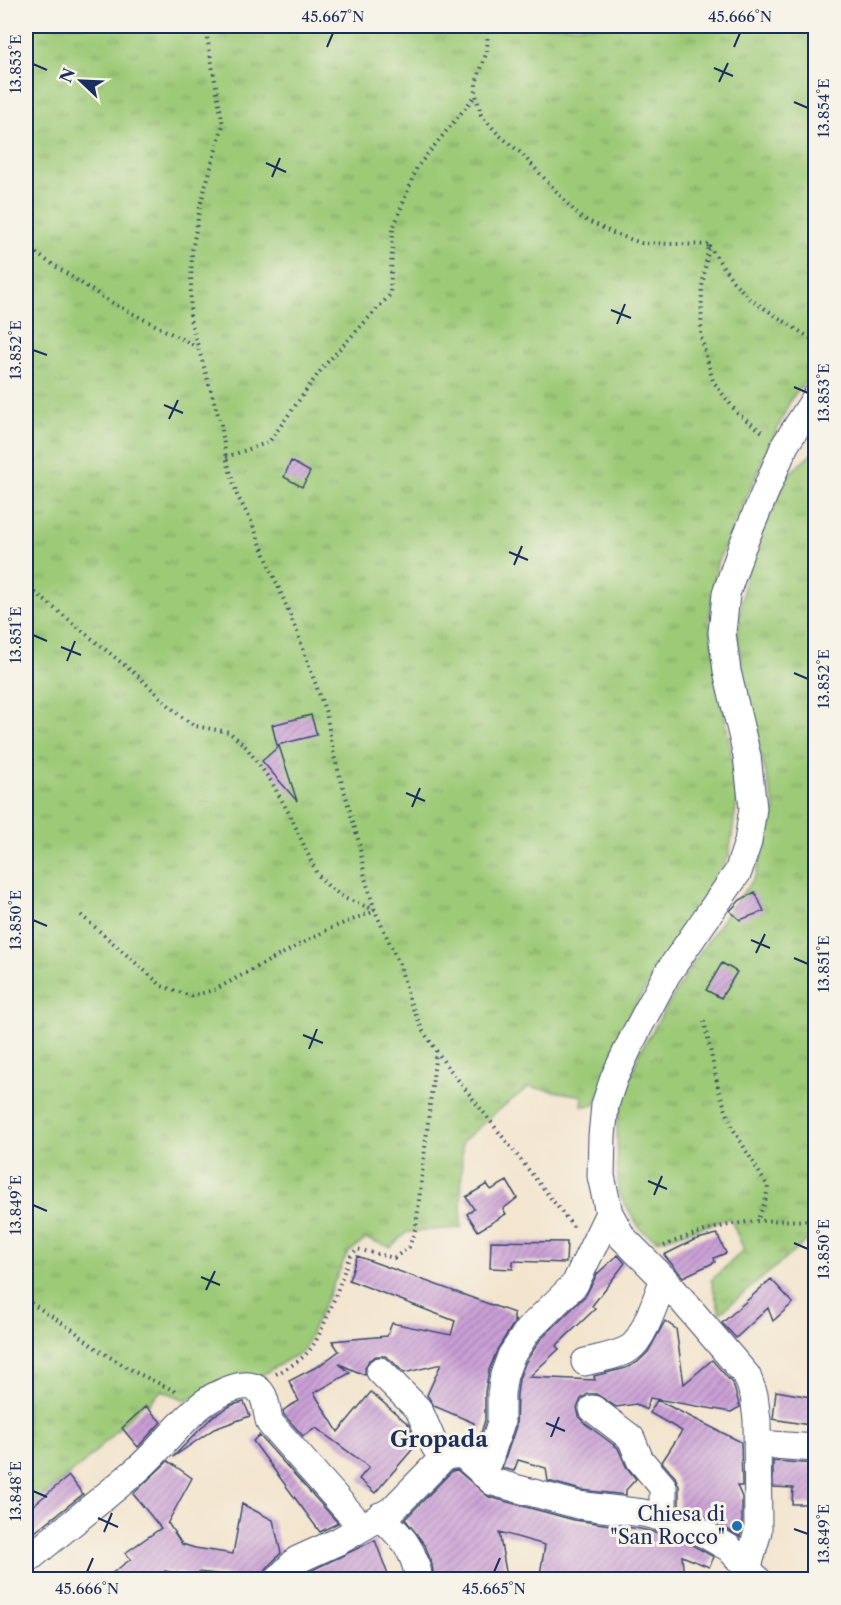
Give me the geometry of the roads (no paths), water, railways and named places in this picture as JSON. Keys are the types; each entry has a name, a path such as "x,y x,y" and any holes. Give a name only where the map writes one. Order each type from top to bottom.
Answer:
{"street":[{"path":"752,1573 758,1531 758,1444 754,1395 747,1376 664,1280 622,1237 609,1213 602,1176 602,1136 605,1105 614,1078 636,1032 667,974 738,872 748,842 753,808 747,756 727,671 722,633 726,594 742,547 785,445 816,397"},
{"path":"482,1473 489,1460 501,1422 501,1394 504,1375 511,1356 528,1330 575,1284 609,1213"},
{"path":"585,1362 613,1355 632,1347 640,1337 664,1280"},
{"path":"380,1371 419,1410 435,1447 445,1456"},
{"path":"26,1561 141,1467 203,1404 240,1387 251,1386 261,1390 270,1423 371,1521 404,1540 413,1555 419,1580"},
{"path":"593,1409 631,1438 640,1460 663,1487 663,1518"},
{"path":"758,1444 816,1448"},
{"path":"277,1580 297,1560 339,1541 392,1510 445,1456 462,1454 493,1482 543,1497 643,1513 701,1532 729,1548 752,1573"}],"place":[{"name":"Chiesa di \"San Rocco\"","path":"737,1526"}],"district":[{"name":"Gropada","path":"439,1439"}]}
